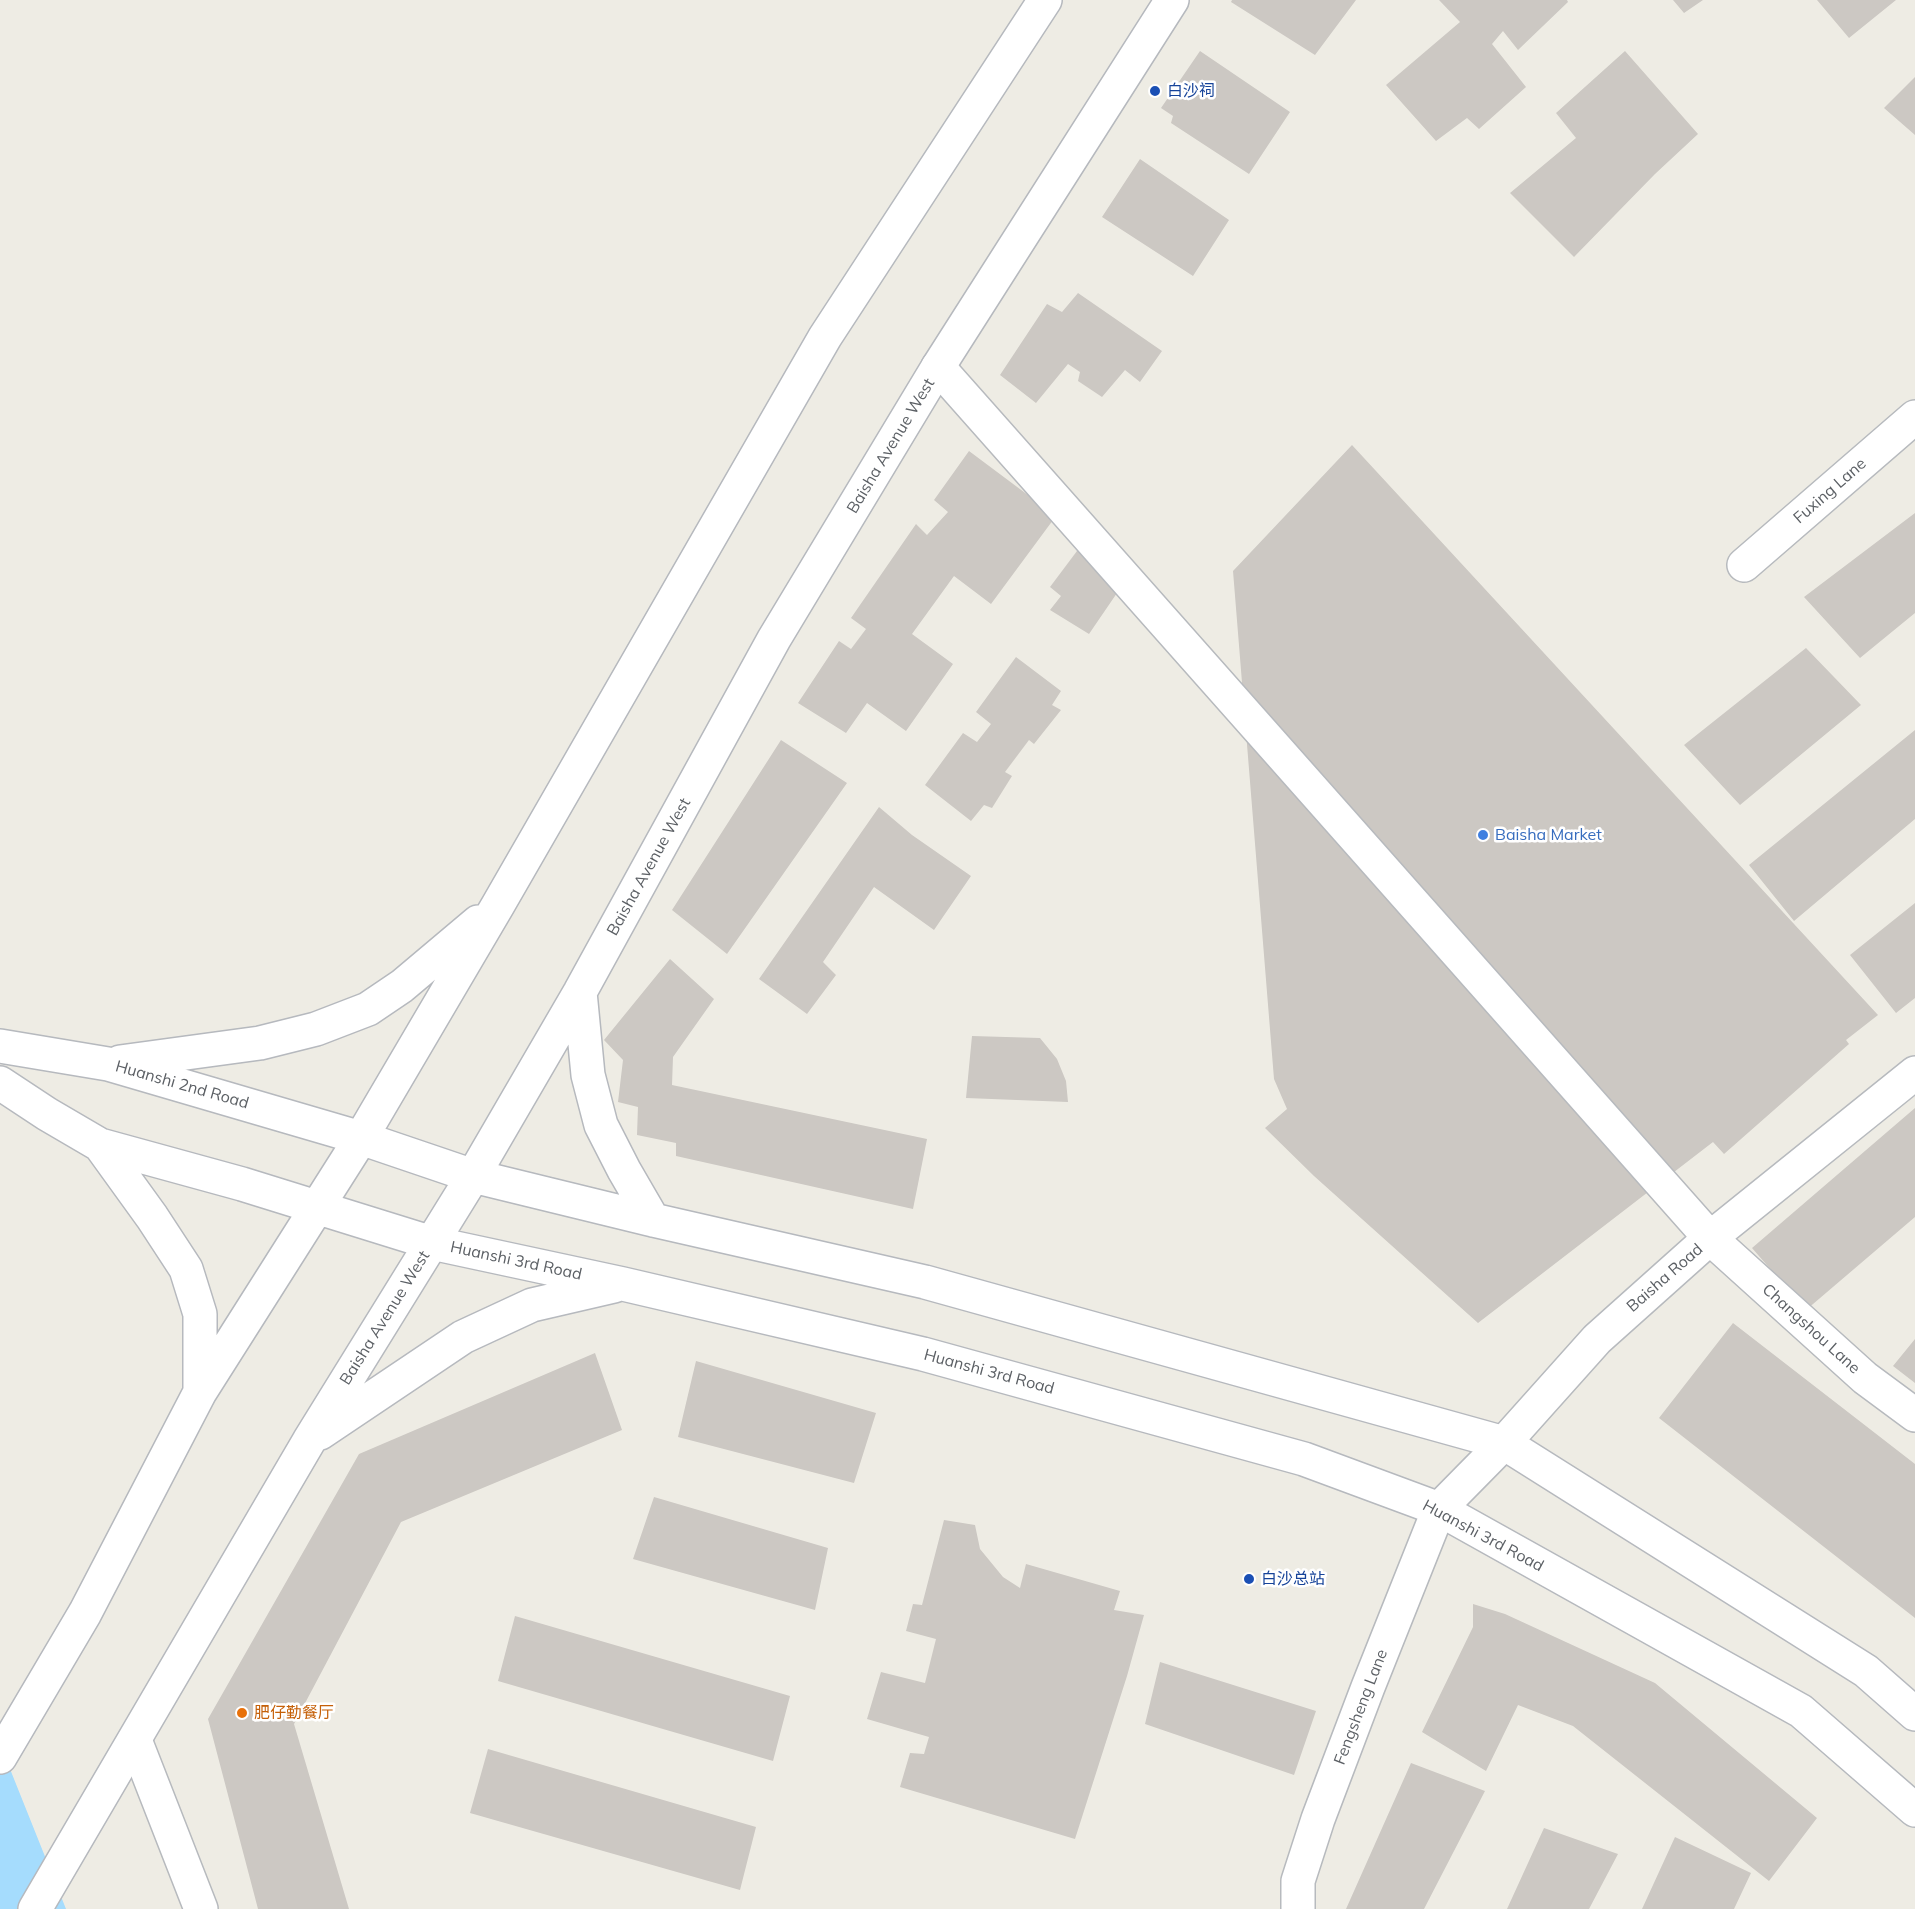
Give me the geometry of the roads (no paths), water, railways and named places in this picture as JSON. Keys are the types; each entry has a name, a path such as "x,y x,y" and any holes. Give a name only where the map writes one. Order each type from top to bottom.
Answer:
{"main road":[{"path":"0,1757 84,1613 200,1392 361,1138 825,337 1045,0"},
{"name":"Baisha Avenue West","path":"35,1909 309,1441 473,1176 579,992 774,639 938,367 1172,0"},
{"name":"Changshou Lane","path":"938,367 1710,1238 1865,1378 1915,1414"},
{"name":"Fuxing Lane","path":"1744,565 1915,417"},
{"path":"108,1064 260,1043 315,1029 368,1009 402,986 498,905"},
{"path":"579,992 588,1075 601,1125 653,1220"},
{"name":"Huanshi 2nd Road","path":"0,1046 108,1064 361,1138"},
{"name":"Baisha Road","path":"1439,1509 1504,1443 1597,1339 1710,1238 1915,1073"},
{"name":"Huanshi 3rd Road","path":"0,1083 100,1145 242,1185 432,1243 623,1284 924,1354 1304,1459 1439,1509 1801,1711 1915,1810"},
{"path":"361,1138 473,1176 653,1220 925,1281 1504,1443 1866,1671 1915,1714"},
{"path":"100,1145 186,1269 200,1314 200,1392"},
{"path":"309,1441 463,1337 532,1305 623,1284"},
{"name":"Fengsheng Lane","path":"1298,1909 1298,1881 1318,1819 1439,1509"},
{"path":"135,1740 201,1909"}],"water":[{"path":"0,1744 66,1909 0,1909"}],"place":[{"name":"白沙祠","path":"1155,91"},
{"name":"Baisha Market","path":"1483,835"},
{"name":"白沙总站","path":"1249,1579"},
{"name":"肥仔勤餐厅","path":"242,1713"}]}
